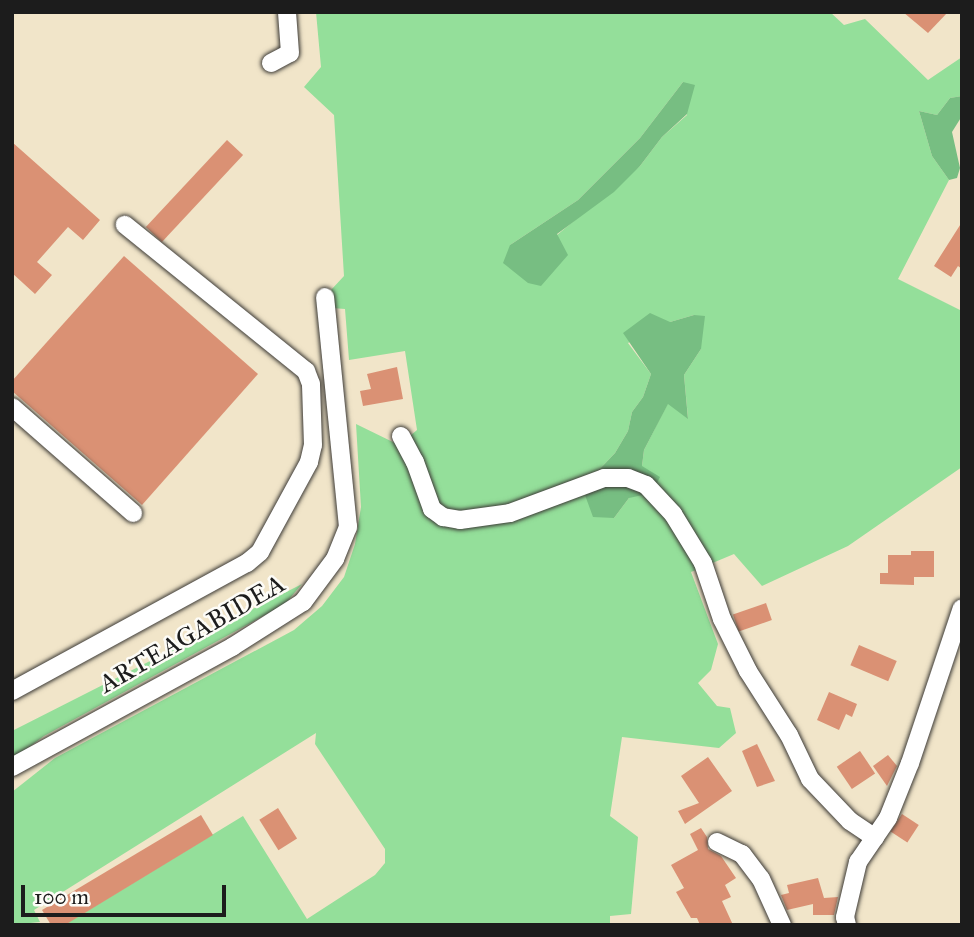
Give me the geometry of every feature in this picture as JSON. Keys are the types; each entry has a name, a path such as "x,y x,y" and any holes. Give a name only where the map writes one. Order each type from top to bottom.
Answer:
{"street":[{"path":"271,63 290,53 287,12"},
{"path":"12,691 247,563 260,552 311,453 311,384 306,371 125,225"},
{"name":"ARTEAGABIDEA","path":"12,766 232,647 303,602 335,559 348,527 325,297"},
{"path":"12,407 133,513"},
{"path":"401,436 415,462 432,509 443,517 460,520 510,513 604,478 628,478 646,485 673,514 703,564 722,619 743,661 789,735 810,779 850,821 875,838"},
{"path":"847,925 845,917 858,862 888,818 910,763 962,608"},
{"path":"717,842 742,854 761,879 782,925"}],"green space":[{"path":"316,12 830,12 844,25 865,19 928,80 962,57 962,96 950,98 937,115 919,111 932,156 949,180 898,279 962,311 962,467 848,546 762,586 734,554 691,572 718,644 711,670 698,683 717,706 730,708 736,733 719,748 622,737 610,816 638,837 631,914 610,916 610,925 64,925 243,816 307,919 375,875 385,863 385,849 315,744 316,733 34,910 40,922 12,925 12,792 55,758 294,630 322,606 344,577 355,544 361,507 356,424 399,445 417,430 405,351 349,360 345,309 332,308 331,290 344,276 334,115 304,87 321,67","holes":["683,82 687,115 662,137 640,166 557,235 510,245 578,200 640,138","694,315 701,349 684,375 688,418 668,403 644,450 642,466 629,498 614,518 596,473 615,453 628,431 632,412 643,397 651,374 628,343 670,322"]},
{"path":"683,82 695,85 687,114 662,137 640,166 614,192 557,234 568,255 541,286 528,283 503,263 510,245 578,200 640,138"},
{"path":"962,96 962,116 952,132 960,168 957,178 949,180 932,156 919,111 937,115 950,98"},
{"path":"650,313 670,322 694,315 705,316 701,349 684,375 688,419 668,404 644,450 642,466 660,477 652,493 629,498 614,518 593,517 585,495 596,473 615,453 628,431 632,412 643,397 651,374 623,333"},
{"path":"302,584 285,604 44,736 12,760 12,731"}],"building":[{"path":"903,12 948,12 928,33"},
{"path":"227,140 243,155 162,242 146,227"},
{"path":"12,142 100,220 83,240 68,227 37,262 52,275 35,294 12,273"},
{"path":"962,222 962,269 958,266 951,277 934,266"},
{"path":"124,256 258,374 142,505 12,391 12,381"},
{"path":"397,367 403,399 363,406 360,391 371,389 367,374"},
{"path":"911,551 934,551 934,577 914,577 914,585 880,584 880,573 888,573 888,555 911,555"},
{"path":"766,603 772,620 739,631 733,614"},
{"path":"859,645 897,661 888,681 850,665"},
{"path":"829,692 857,704 852,717 846,714 839,730 817,720"},
{"path":"757,744 775,781 757,787 742,751"},
{"path":"860,751 875,773 852,789 837,767"},
{"path":"888,755 897,766 887,786 873,766"},
{"path":"708,757 732,791 685,824 678,811 699,803 681,776"},
{"path":"278,808 297,839 278,850 259,820"},
{"path":"902,814 919,825 907,843 891,832"},
{"path":"201,815 213,835 65,925 51,925 42,910"},
{"path":"701,828 707,837 708,849 721,856 736,878 725,885 731,897 722,901 733,925 700,925 697,918 691,918 676,892 684,888 671,865 698,850 690,834"},
{"path":"818,878 824,898 838,897 834,915 813,915 813,904 787,910 781,895 789,893 787,885"}]}
